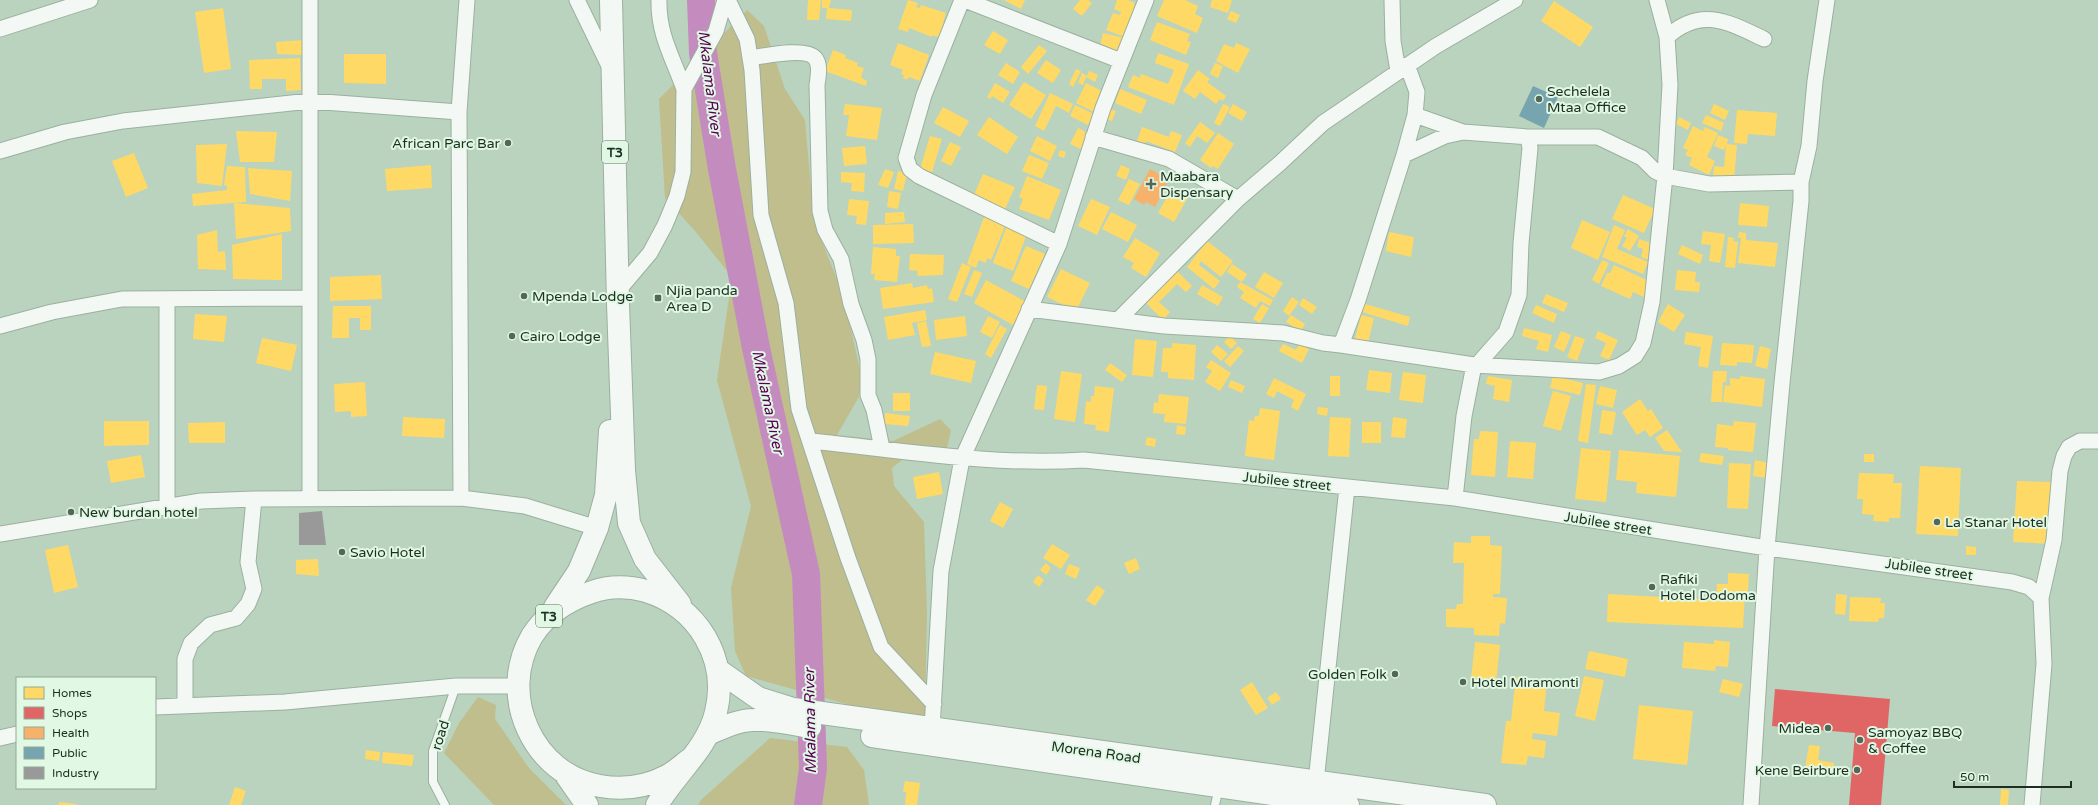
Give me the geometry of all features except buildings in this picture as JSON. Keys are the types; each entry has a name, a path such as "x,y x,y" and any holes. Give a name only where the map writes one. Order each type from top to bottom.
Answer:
{"main road":[{"name":"T3","path":"611,0 618,298 624,470 629,523 645,559 701,629 712,648 718,670 719,691 716,713 708,734 657,805"},
{"name":"T3","path":"618,298 606,495 596,528 579,571 530,642 522,660 518,686 520,711 530,736 544,757 564,773 588,784 615,789 642,786 667,776 689,760"},
{"name":"T3","path":"548,616 573,598 602,588 632,587 662,596 687,613"},
{"name":"Morena Road","path":"718,670 758,698 792,716"},
{"name":"Morena Road","path":"708,734 731,725 753,720 792,716 848,725 1217,796 1311,795 1485,805"},
{"name":"Morena Road","path":"848,725 932,729 1311,795 1348,805"},
{"name":"T3","path":"564,773 587,805"}],"street":[{"path":"0,29 90,0"},
{"path":"310,0 310,498"},
{"path":"461,498 459,112 467,0"},
{"path":"577,0 613,73"},
{"path":"618,298 650,253 666,225 683,172 684,89 661,33 659,0"},
{"path":"684,89 716,31 727,0"},
{"path":"727,0 747,39 750,58 761,214 786,303 799,409 848,558 881,647 934,704"},
{"path":"1059,244 919,176 910,169 906,158 924,95 964,0 1121,61"},
{"path":"932,729 941,570 962,459 1059,244 1093,137 1121,61 1146,0"},
{"path":"1341,345 1358,300 1404,155 1414,115 1417,92 1403,68 1393,41 1392,0"},
{"path":"1118,320 1238,199 1323,124 1436,46 1515,0"},
{"path":"1029,309 1164,326 1283,333 1323,343 1475,365 1599,372 1619,366 1635,356 1643,343 1652,302 1665,176 1670,85 1667,37 1657,0"},
{"path":"1751,805 1767,548 1782,383 1801,201 1801,182 1809,146 1815,81 1827,0"},
{"path":"1667,37 1677,28 1692,20 1708,18 1735,25 1764,38"},
{"path":"750,58 806,52 815,58 819,69 817,85 820,211 825,230 841,259 852,304 864,340 868,359 868,395 874,410 882,448"},
{"path":"0,151 65,132 123,121 310,102 459,112"},
{"path":"1414,115 1463,132 1528,137 1598,137 1642,158 1655,171 1665,176 1709,184 1801,182"},
{"path":"1404,155 1445,136 1463,132"},
{"path":"1093,137 1169,159 1238,199"},
{"path":"1455,498 1464,416 1475,365 1506,332 1519,295 1521,243 1530,148 1528,137"},
{"path":"0,326 52,312 122,299 310,298"},
{"path":"167,299 167,506"},
{"path":"2032,805 2044,664 2041,598 2054,540 2060,471 2064,456 2069,447 2080,441 2098,440"},
{"name":"Jubilee street","path":"810,441 882,448 962,459 1042,463 1084,460 1455,498 1767,548 2012,582 2029,587 2041,598"},
{"path":"1311,795 1347,488"},
{"path":"0,534 201,501 310,498 461,498 525,506 596,528"},
{"path":"185,706 185,659 191,643 210,625 236,618 248,604 254,589 248,562 254,499"},
{"path":"156,707 285,702 456,686 518,686"},
{"path":"0,738 16,734"}],"lane":[{"name":"road","path":"445,805 433,782 433,751 456,686"}],"shaded area":[{"path":"747,10 764,26 785,89 805,120 814,222 843,294 864,388 837,435 893,441 940,419 951,430 945,457 912,452 892,468 894,486 924,522 927,612 925,716 857,707 746,676 735,651 731,588 751,506 717,380 732,277 695,231 665,198 659,99"},
{"path":"478,697 496,705 495,719 529,768 566,805 494,805 444,753 459,723"},
{"path":"770,738 847,747 864,770 869,805 698,805 701,800"}],"waterway":[{"name":"Mkalama River","path":"701,0 703,53 722,169 756,348 806,574 813,768 808,805"}],"place":[{"name":"Sechelela Mtaa Office","path":"1539,99"},
{"name":"African Parc Bar","path":"508,143"},
{"name":"Maabara Dispensary","path":"1151,184"},
{"name":"Mpenda Lodge","path":"524,296"},
{"name":"Njia panda Area D","path":"658,298"},
{"name":"Cairo Lodge","path":"512,336"},
{"name":"New burdan hotel","path":"71,512"},
{"name":"La Stanar Hotel","path":"1937,522"},
{"name":"Savio Hotel","path":"342,552"},
{"name":"Rafiki Hotel Dodoma","path":"1652,587"},
{"name":"Golden Folk","path":"1395,674"},
{"name":"Hotel Miramonti","path":"1463,682"},
{"name":"Midea","path":"1828,728"},
{"name":"Samoyaz BBQ & Coffee","path":"1860,740"},
{"name":"Kene Beirbure","path":"1857,770"}]}
